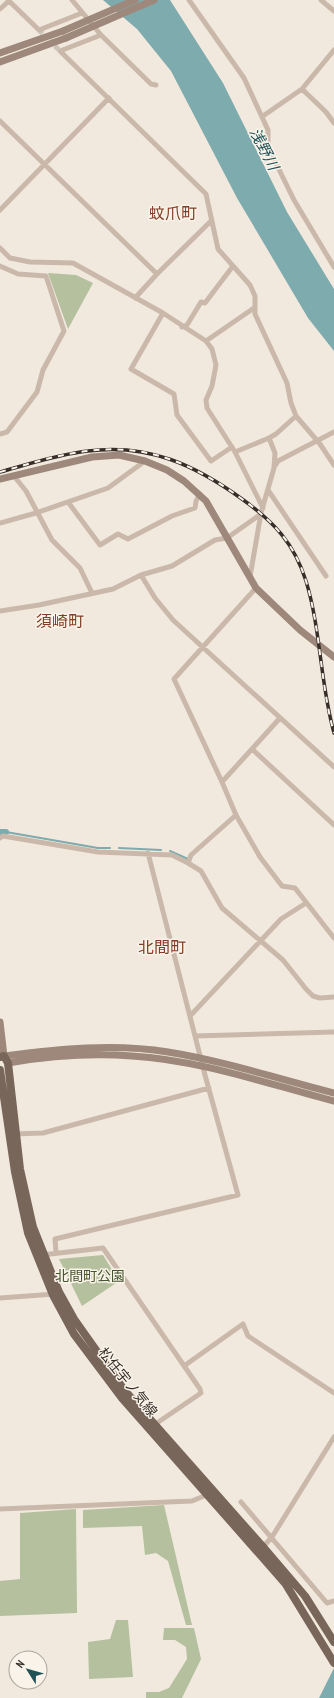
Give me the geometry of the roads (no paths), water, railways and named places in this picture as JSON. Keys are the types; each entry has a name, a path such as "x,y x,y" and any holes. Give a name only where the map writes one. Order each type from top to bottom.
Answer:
{"main road":[{"name":"松任宇ノ気線","path":"3,1060 4,1094"},
{"name":"松任宇ノ気線","path":"0,1070 13,1134 20,1204 40,1256 74,1334 93,1361 152,1426 210,1494 305,1596 334,1642"},
{"name":"松任宇ノ気線","path":"261,1549 285,1583 333,1661"}],"street":[{"path":"0,10 8,0 39,30 82,12"},
{"path":"72,0 102,35 151,84 156,85"},
{"path":"0,53 63,31 135,0"},
{"path":"0,62 66,38 154,0"},
{"path":"189,0 244,78 263,116 268,130 268,147 294,200 334,267"},
{"path":"321,0 334,11"},
{"path":"102,35 60,51 206,194 218,249 250,285 255,296 255,314 287,383 291,403 296,416 334,466"},
{"path":"263,116 302,89 334,50"},
{"path":"302,89 326,112 334,123"},
{"path":"0,210 109,98"},
{"path":"0,121 157,274"},
{"path":"134,298 211,221"},
{"path":"0,248 10,258 30,262 73,263 163,313 182,327 206,341 212,349 216,365 212,386 206,400 207,408 233,450 262,510 250,577"},
{"path":"0,266 18,274 46,276 64,331 43,370 37,392 7,432 0,434"},
{"path":"182,327 187,324 201,302 205,302 233,266"},
{"path":"206,341 254,308"},
{"path":"163,313 131,369 174,394 176,415 211,461 233,450 269,438 276,434 296,416"},
{"path":"274,468 278,461 334,432"},
{"path":"0,611 113,589 141,575 172,566 215,540 227,538 260,517 274,468 275,453 269,438"},
{"path":"0,480 92,457 119,455 145,461 167,470 200,494 206,501 256,588 300,630 334,657"},
{"path":"0,523 38,513 108,488 145,461"},
{"path":"14,476 26,492 52,540 80,568 92,593"},
{"path":"268,490 326,576"},
{"path":"68,502 100,545 118,534 128,539 172,516 196,508 196,501 200,494"},
{"path":"141,575 155,598 173,620 334,767"},
{"path":"256,588 174,679 236,815 260,857 282,886 295,888 334,938"},
{"path":"222,782 280,718"},
{"path":"252,749 334,825"},
{"path":"188,862 191,855 236,815"},
{"path":"0,838 3,836 98,852 172,855 188,862 201,871 222,908 261,939 284,960 306,989 314,996 320,998 334,997"},
{"path":"56,1252 55,1239 238,1195 148,853"},
{"path":"190,1016 281,919 306,903"},
{"path":"0,1022 3,1060"},
{"path":"195,1036 334,1032"},
{"path":"3,1060 82,1048 121,1048 168,1052 334,1092"},
{"path":"3,1060 104,1055 153,1058 204,1067 334,1101"},
{"path":"13,1134 43,1133 209,1088"},
{"path":"40,1256 56,1252 103,1248 200,1389 201,1393 152,1426"},
{"path":"0,1298 56,1293"},
{"path":"184,1366 243,1324 248,1336 334,1393"},
{"path":"261,1549 272,1537 334,1437"},
{"path":"0,1509 192,1501 210,1494"},
{"path":"241,1502 328,1603 334,1601"}],"water":[{"path":"103,0 170,0 223,83 287,212 334,289 334,351 308,318 237,198 171,71 137,29"},
{"path":"334,1668 334,1698 319,1698"}],"waterway":[{"path":"0,832 6,832"},
{"path":"6,832 98,848 110,848"},
{"path":"119,848 161,850"},
{"path":"170,851 188,859"}],"tunnel":[{"path":"39,30 60,51"}],"railway":[{"path":"0,472 77,452 110,449 131,450 170,459 207,476 242,499 264,516 282,534 289,544 306,581 315,618 329,714 334,733"}],"district":[{"name":"蚊爪町","path":"173,213"},
{"name":"須崎町","path":"60,621"},
{"name":"北間町","path":"162,947"}],"water label":[{"name":"浅野川","path":"264,149"}],"park label":[{"name":"北間町公園","path":"90,1276"}]}
